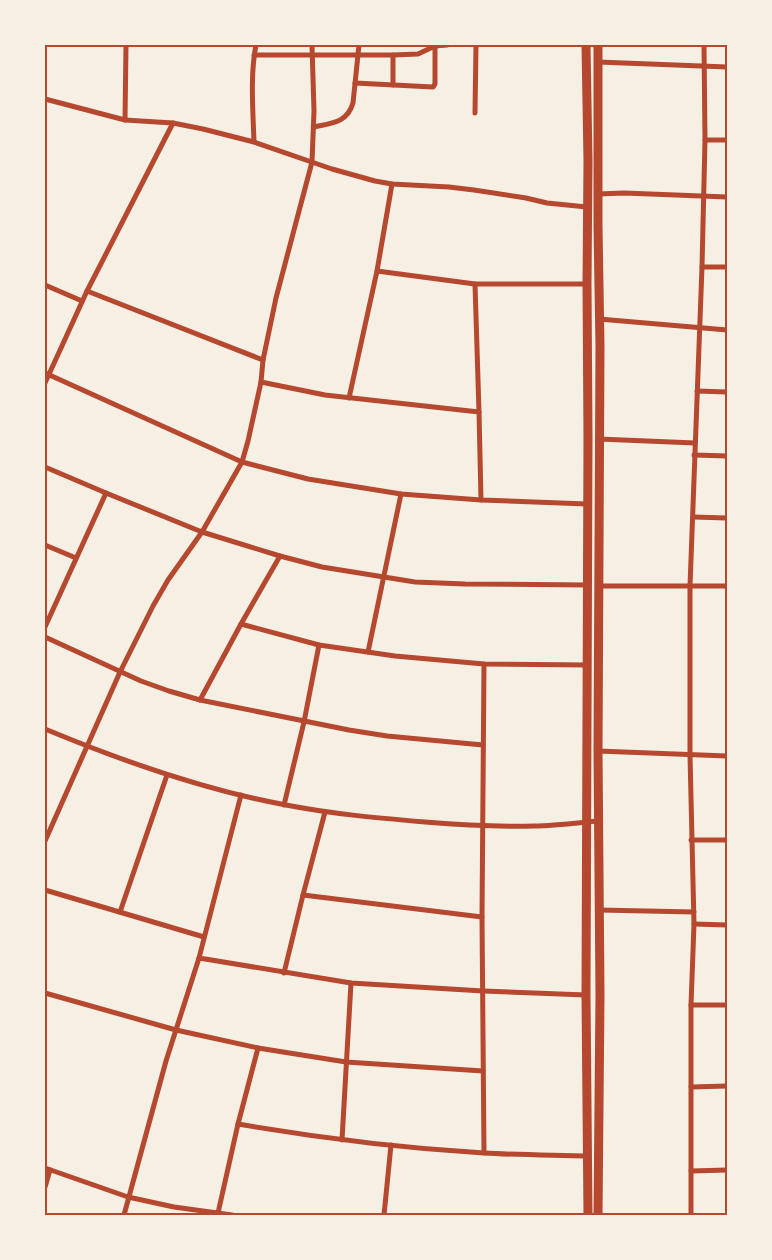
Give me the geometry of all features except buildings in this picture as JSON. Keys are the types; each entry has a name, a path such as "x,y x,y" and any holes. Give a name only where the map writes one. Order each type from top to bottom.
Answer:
{"main road":[{"path":"586,45 588,161 586,995 588,1215"},
{"path":"598,45 600,346 598,586 600,1004 598,1215"},
{"path":"587,346 600,346"}],"street":[{"path":"125,120 126,45"},
{"path":"254,142 254,55 256,45"},
{"path":"45,841 48,828 120,672 153,606 168,580 202,532 242,462 261,382 263,360 276,298 312,162 314,128 312,45"},
{"path":"314,128 338,122 351,109 358,45"},
{"path":"254,55 358,56 418,54 435,46 447,45"},
{"path":"475,113 476,45"},
{"path":"691,1215 691,1004 694,881 691,840 690,586 702,267 705,140 704,45"},
{"path":"355,83 433,87 435,46"},
{"path":"393,85 394,55"},
{"path":"598,62 727,67"},
{"path":"45,99 125,120 198,128 254,142 354,176 392,184 474,190 546,203 587,207"},
{"path":"45,382 86,291 173,124"},
{"path":"705,140 727,140"},
{"path":"349,398 377,271 392,184"},
{"path":"587,195 624,194 727,197"},
{"path":"702,267 727,267"},
{"path":"377,271 475,284 587,284"},
{"path":"475,284 481,500"},
{"path":"45,285 82,301"},
{"path":"86,291 263,360"},
{"path":"599,320 727,330"},
{"path":"47,374 242,462 308,479 401,494 481,500 587,504"},
{"path":"261,382 325,395 478,412"},
{"path":"697,391 727,392"},
{"path":"599,438 695,443"},
{"path":"694,456 727,456"},
{"path":"45,467 202,532 322,567 415,582 587,585"},
{"path":"45,627 106,493"},
{"path":"368,652 401,494"},
{"path":"693,517 727,518"},
{"path":"45,546 76,558"},
{"path":"200,700 280,556"},
{"path":"598,586 727,586"},
{"path":"241,624 319,645 409,658 484,664 587,666"},
{"path":"45,637 140,681 200,700 340,729 387,736 483,745"},
{"path":"284,805 304,722 319,645"},
{"path":"484,664 482,918 484,1153"},
{"path":"45,730 87,747 167,774 241,795 325,812 395,820 483,826 535,826 598,821"},
{"path":"598,751 727,756"},
{"path":"120,912 167,774"},
{"path":"124,1215 153,1106 199,958 241,795"},
{"path":"284,972 325,812"},
{"path":"691,840 727,840"},
{"path":"45,890 204,937"},
{"path":"303,895 482,918"},
{"path":"599,910 694,912"},
{"path":"694,924 727,924"},
{"path":"199,958 351,983 586,995"},
{"path":"342,1140 351,983"},
{"path":"45,993 176,1030 258,1048 346,1062 483,1072"},
{"path":"691,1004 727,1005"},
{"path":"218,1213 238,1124 258,1048"},
{"path":"691,1087 727,1086"},
{"path":"238,1124 342,1140 390,1145 484,1153 587,1156"},
{"path":"384,1215 390,1145"},
{"path":"45,1187 48,1169 128,1198 174,1208 232,1215"},
{"path":"691,1170 727,1170"}]}
